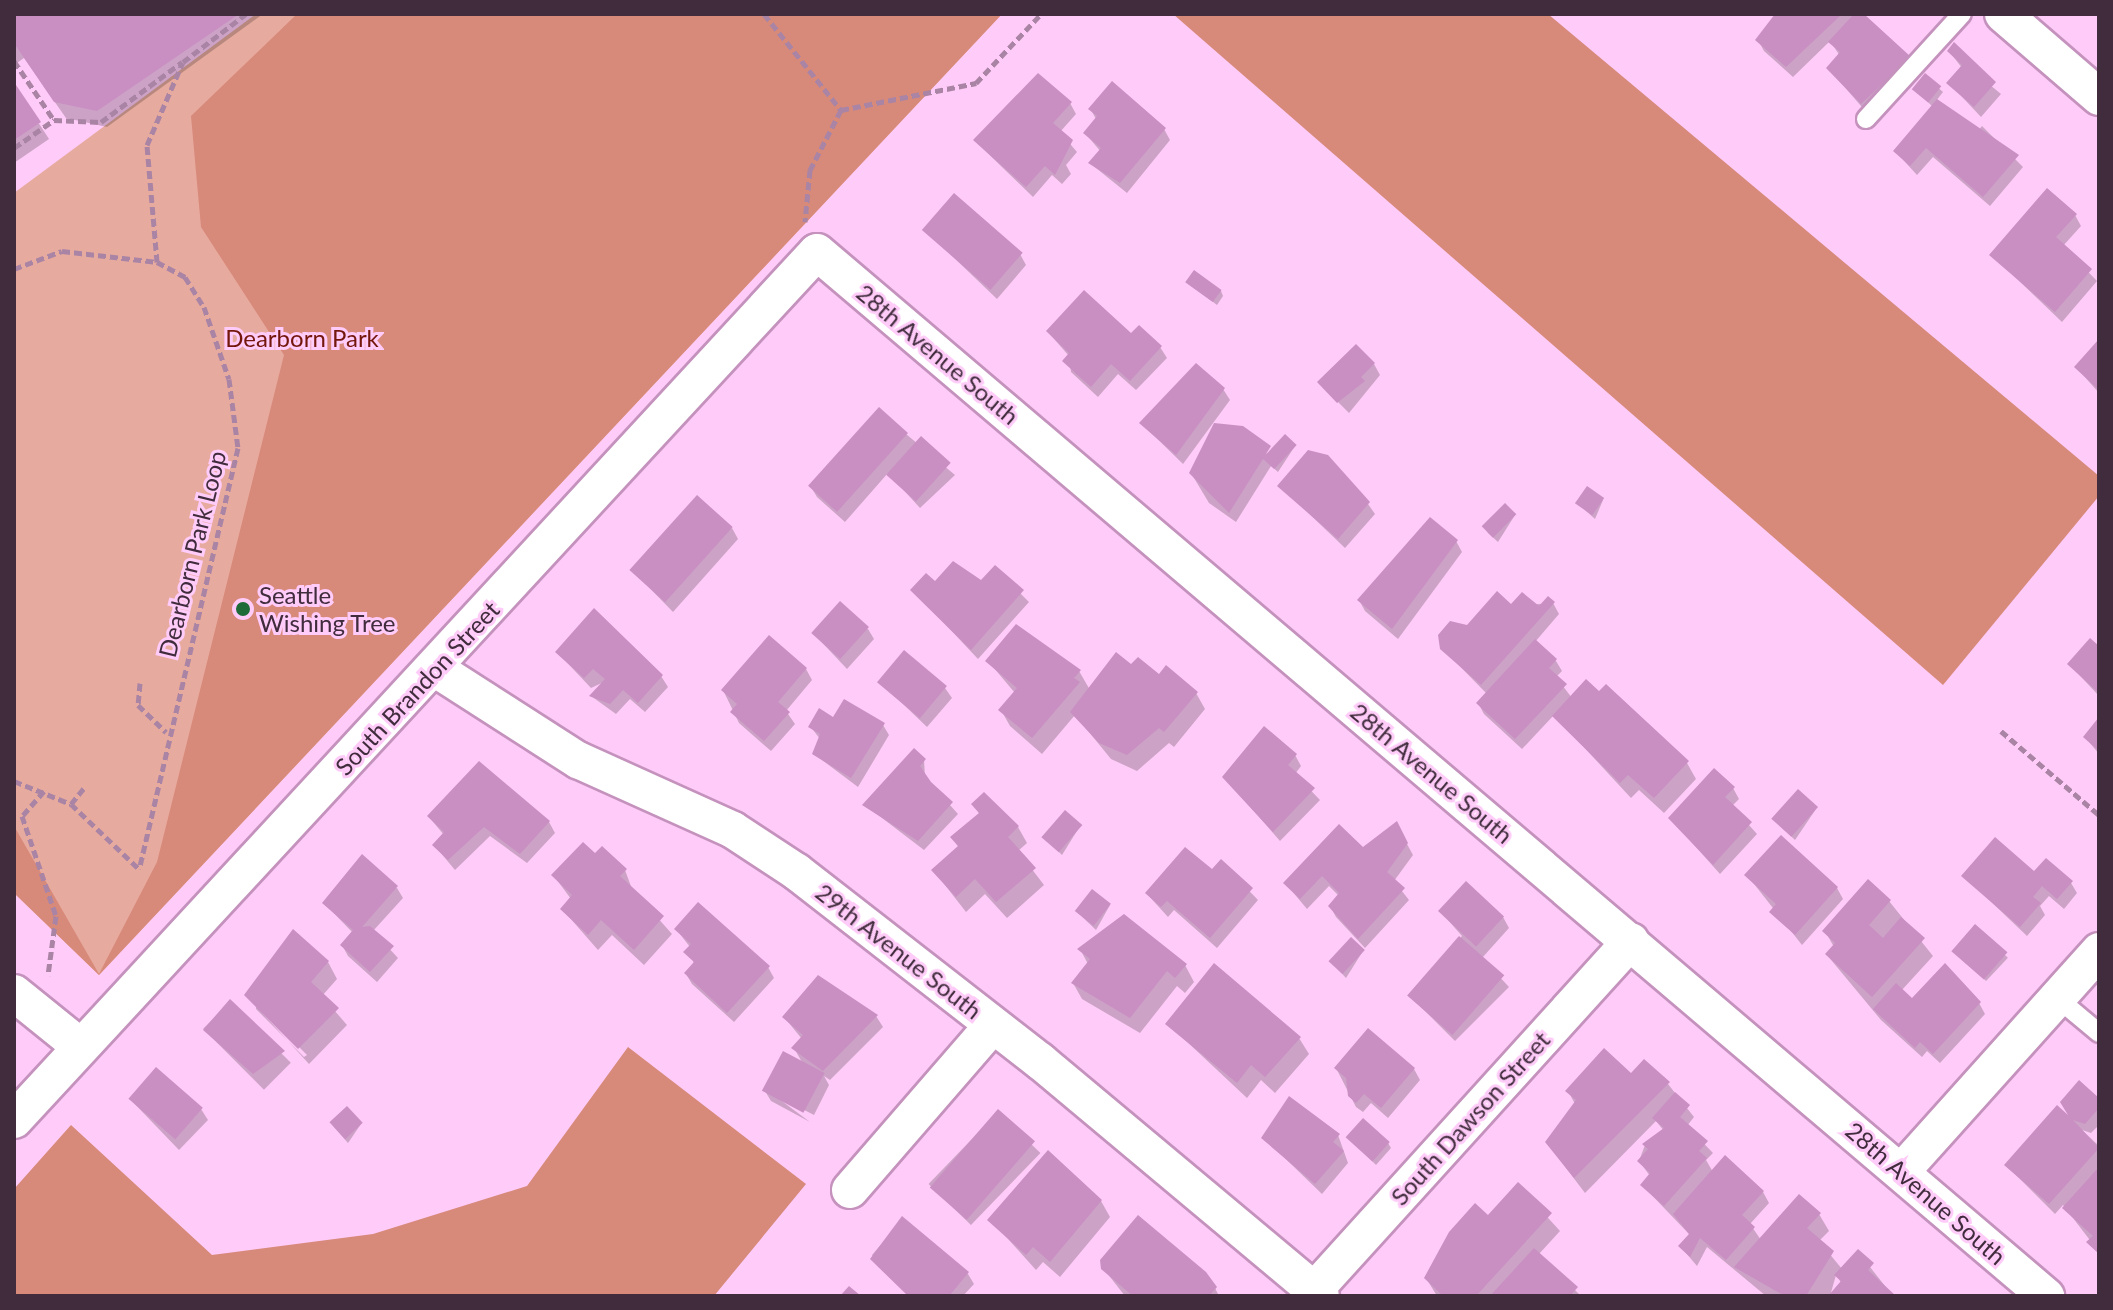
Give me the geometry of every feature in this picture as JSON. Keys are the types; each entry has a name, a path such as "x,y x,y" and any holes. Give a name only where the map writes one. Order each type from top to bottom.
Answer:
{"street":[{"path":"2003,14 2099,97"},
{"name":"South Brandon Street","path":"14,1120 436,669 808,262"},
{"name":"28th Avenue South","path":"808,262 1631,941 2046,1296"},
{"name":"29th Avenue South","path":"436,669 578,760 733,830 993,1025 1315,1294"},
{"name":"South Dawson Street","path":"1315,1294 1631,941"},
{"path":"1901,1172 2099,951"},
{"path":"14,993 81,1047"},
{"path":"850,1190 993,1025"}],"lane":[{"path":"1866,119 1962,14"},
{"path":"2056,997 2099,1033"}],"path":[{"path":"14,148 54,120 101,122 241,22 247,14"},
{"path":"764,14 841,110"},
{"path":"841,110 976,83 1041,14"},
{"path":"14,61 54,120"},
{"path":"157,262 147,145 183,62"},
{"path":"808,262 810,170 841,110"},
{"name":"Dearborn Park Loop","path":"14,269 62,251 157,262 185,277 204,307 229,379 238,448 167,732 139,869 71,804 14,781"},
{"path":"140,683 138,705 167,732"},
{"path":"2001,731 2099,815"},
{"path":"71,804 85,787"},
{"path":"44,791 22,816 56,916 47,1019"}],"green space":[{"name":"Dearborn Park","path":"256,14 1002,14 99,975 14,893 14,193"},
{"name":"Dearborn Park","path":"297,14 1002,14 99,975 14,893 14,826 99,974 157,862 284,355 201,227 191,116"},
{"path":"1173,14 1548,14 2099,476 2099,496 1943,685"},
{"path":"628,1047 806,1184 714,1296 14,1296 14,1189 71,1125 212,1255 373,1234 527,1186"}],"building":[{"path":"14,14 239,14 97,111 54,102 14,43"},
{"path":"1775,14 1842,14 1786,67 1755,40"},
{"path":"1854,14 1864,14 1911,57 1861,104 1826,68 1840,52 1828,42"},
{"path":"1954,42 1996,82 1974,107 1946,83 1962,65 1947,51"},
{"path":"1038,73 1072,102 1053,123 1073,140 1055,175 1045,166 1026,187 973,140"},
{"path":"1925,73 1941,86 1928,103 1912,89"},
{"path":"1112,81 1166,128 1120,183 1088,163 1101,148 1083,133 1097,116 1088,109"},
{"path":"14,82 41,122 14,140"},
{"path":"1937,99 2019,155 1983,197 1926,148 1910,166 1893,151"},
{"path":"2047,188 2077,214 2056,237 2092,269 2055,312 1989,255"},
{"path":"954,193 1023,253 991,290 922,230"},
{"path":"1194,270 1222,290 1213,302 1185,282"},
{"path":"1084,290 1131,333 1139,325 1162,346 1130,381 1111,364 1091,387 1062,361 1069,353 1046,331"},
{"path":"2099,339 2099,390 2074,367"},
{"path":"1356,344 1375,363 1361,377 1365,381 1337,403 1317,382"},
{"path":"1196,363 1225,388 1176,455 1139,423"},
{"path":"879,407 908,433 837,512 808,486"},
{"path":"1214,423 1243,426 1271,446 1229,513 1189,473"},
{"path":"1285,434 1297,445 1274,469 1262,458"},
{"path":"921,436 951,463 916,501 886,475"},
{"path":"1308,450 1328,455 1370,502 1338,539 1277,486"},
{"path":"1587,486 1604,498 1592,515 1575,503"},
{"path":"697,495 733,527 665,602 629,570"},
{"path":"1505,503 1516,514 1493,538 1482,526"},
{"path":"1430,517 1458,540 1392,629 1357,600"},
{"path":"953,561 981,580 995,565 1024,590 971,650 910,590 926,573 935,581"},
{"path":"1497,591 1511,604 1522,592 1539,606 1548,596 1555,602 1481,685 1440,649 1438,635 1450,621 1467,625"},
{"path":"840,601 869,627 840,659 811,633"},
{"path":"594,608 663,675 638,703 623,690 610,704 589,696 605,679 593,669 584,678 555,652"},
{"path":"1016,624 1081,670 1074,678 1080,682 1032,738 998,710 1017,688 985,661"},
{"path":"769,635 807,668 778,702 790,712 764,741 730,712 737,704 721,690"},
{"path":"2090,638 2099,646 2099,693 2067,664"},
{"path":"1535,639 1557,659 1549,668 1567,684 1515,739 1476,703"},
{"path":"904,650 947,686 920,718 877,682"},
{"path":"1116,652 1131,664 1138,657 1159,674 1166,665 1198,692 1164,732 1159,728 1127,755 1099,743 1070,712"},
{"path":"1586,679 1599,691 1606,684 1689,761 1654,798 1628,775 1620,783 1552,716"},
{"path":"844,699 885,723 851,778 812,754 820,734 808,727 819,708 833,717"},
{"path":"2099,717 2099,751 2083,737"},
{"path":"1264,726 1297,754 1288,765 1315,788 1273,832 1222,777"},
{"path":"914,748 926,759 920,766 931,782 953,802 918,841 862,805"},
{"path":"479,761 550,821 520,854 484,827 448,860 432,845 444,832 427,816"},
{"path":"1714,768 1735,787 1725,797 1752,822 1713,865 1668,818"},
{"path":"1798,789 1818,807 1791,837 1771,819"},
{"path":"984,792 1019,826 1008,837 1036,868 996,902 975,879 956,897 931,870 958,846 950,837 979,813 971,804"},
{"path":"1065,810 1082,825 1059,852 1041,837"},
{"path":"1397,821 1408,843 1387,872 1405,888 1358,939 1328,906 1339,893 1322,876 1300,899 1283,883 1339,824 1363,847"},
{"path":"1781,835 1838,887 1795,935 1769,912 1776,904 1744,875"},
{"path":"1995,837 2034,871 2046,858 2073,881 2057,899 2042,886 2033,897 2041,903 2020,927 1961,876"},
{"path":"583,842 595,853 602,846 627,869 620,876 664,916 634,950 601,920 588,935 560,909 572,895 551,875"},
{"path":"1185,847 1212,869 1221,859 1253,888 1210,938 1167,901 1161,907 1145,893"},
{"path":"362,854 398,886 362,927 370,926 394,946 370,972 340,945 353,930 322,903"},
{"path":"1868,879 1891,900 1869,925 1883,938 1901,917 1925,938 1872,997 1825,954 1835,943 1822,931"},
{"path":"1466,881 1504,916 1476,946 1438,911"},
{"path":"1092,889 1111,904 1094,926 1075,911"},
{"path":"698,902 770,966 727,1013 684,973 694,962 683,952 691,944 674,929"},
{"path":"1124,914 1187,964 1175,978 1167,971 1130,1018 1071,983 1090,959 1077,949"},
{"path":"1975,924 2007,952 1984,979 1951,951"},
{"path":"293,929 329,961 311,982 339,1008 298,1049 244,995"},
{"path":"1459,936 1504,975 1452,1035 1407,996"},
{"path":"1351,937 1365,950 1342,974 1328,961"},
{"path":"1214,963 1301,1037 1265,1077 1251,1065 1237,1083 1165,1024"},
{"path":"1945,963 1981,1002 1933,1054 1920,1042 1915,1048 1873,1009 1896,983 1912,998"},
{"path":"818,975 878,1015 823,1071 791,1048 803,1035 782,1017"},
{"path":"230,999 285,1051 253,1074 203,1030"},
{"path":"1368,1028 1415,1068 1381,1108 1364,1094 1356,1103 1348,1096 1346,1078 1334,1068"},
{"path":"1604,1048 1631,1073 1644,1059 1670,1082 1574,1178 1545,1142 1576,1100 1565,1091"},
{"path":"783,1051 824,1073 803,1113 762,1091"},
{"path":"156,1067 203,1108 175,1139 128,1099"},
{"path":"2079,1080 2099,1098 2099,1108 2085,1124 2073,1120 2099,1148 2049,1204 2004,1165 2057,1105 2068,1115 2060,1102"},
{"path":"1675,1092 1690,1105 1680,1117 1708,1141 1699,1151 1707,1158 1664,1206 1640,1185 1650,1173 1637,1161 1648,1149 1642,1144 1664,1128 1652,1118"},
{"path":"1289,1096 1340,1134 1333,1142 1344,1151 1315,1184 1261,1138"},
{"path":"347,1106 363,1123 345,1139 329,1122"},
{"path":"998,1109 1035,1141 967,1220 930,1187"},
{"path":"1363,1118 1390,1142 1372,1161 1346,1137"},
{"path":"1048,1150 1102,1200 1050,1262 1033,1247 1026,1255 987,1220"},
{"path":"1725,1155 1764,1191 1742,1215 1755,1227 1726,1260 1700,1238 1690,1257 1678,1246 1689,1234 1673,1214"},
{"path":"2099,1167 2099,1254 2086,1242 2093,1236 2062,1208"},
{"path":"1518,1182 1552,1213 1476,1296 1443,1296 1424,1278 1449,1232 1475,1203 1488,1215"},
{"path":"1799,1194 1821,1213 1807,1228 1834,1251 1806,1296 1785,1296 1734,1267"},
{"path":"1138,1215 1206,1272 1217,1287 1209,1296 1133,1296 1101,1269 1100,1260"},
{"path":"902,1216 969,1272 949,1296 908,1296 870,1259"},
{"path":"1534,1248 1578,1287 1570,1296 1490,1296"},
{"path":"1858,1249 1874,1263 1868,1270 1896,1296 1828,1296 1841,1281 1834,1275"},
{"path":"849,1286 861,1296 840,1296"}],"place":[{"name":"Seattle Wishing Tree","path":"243,609"}]}
